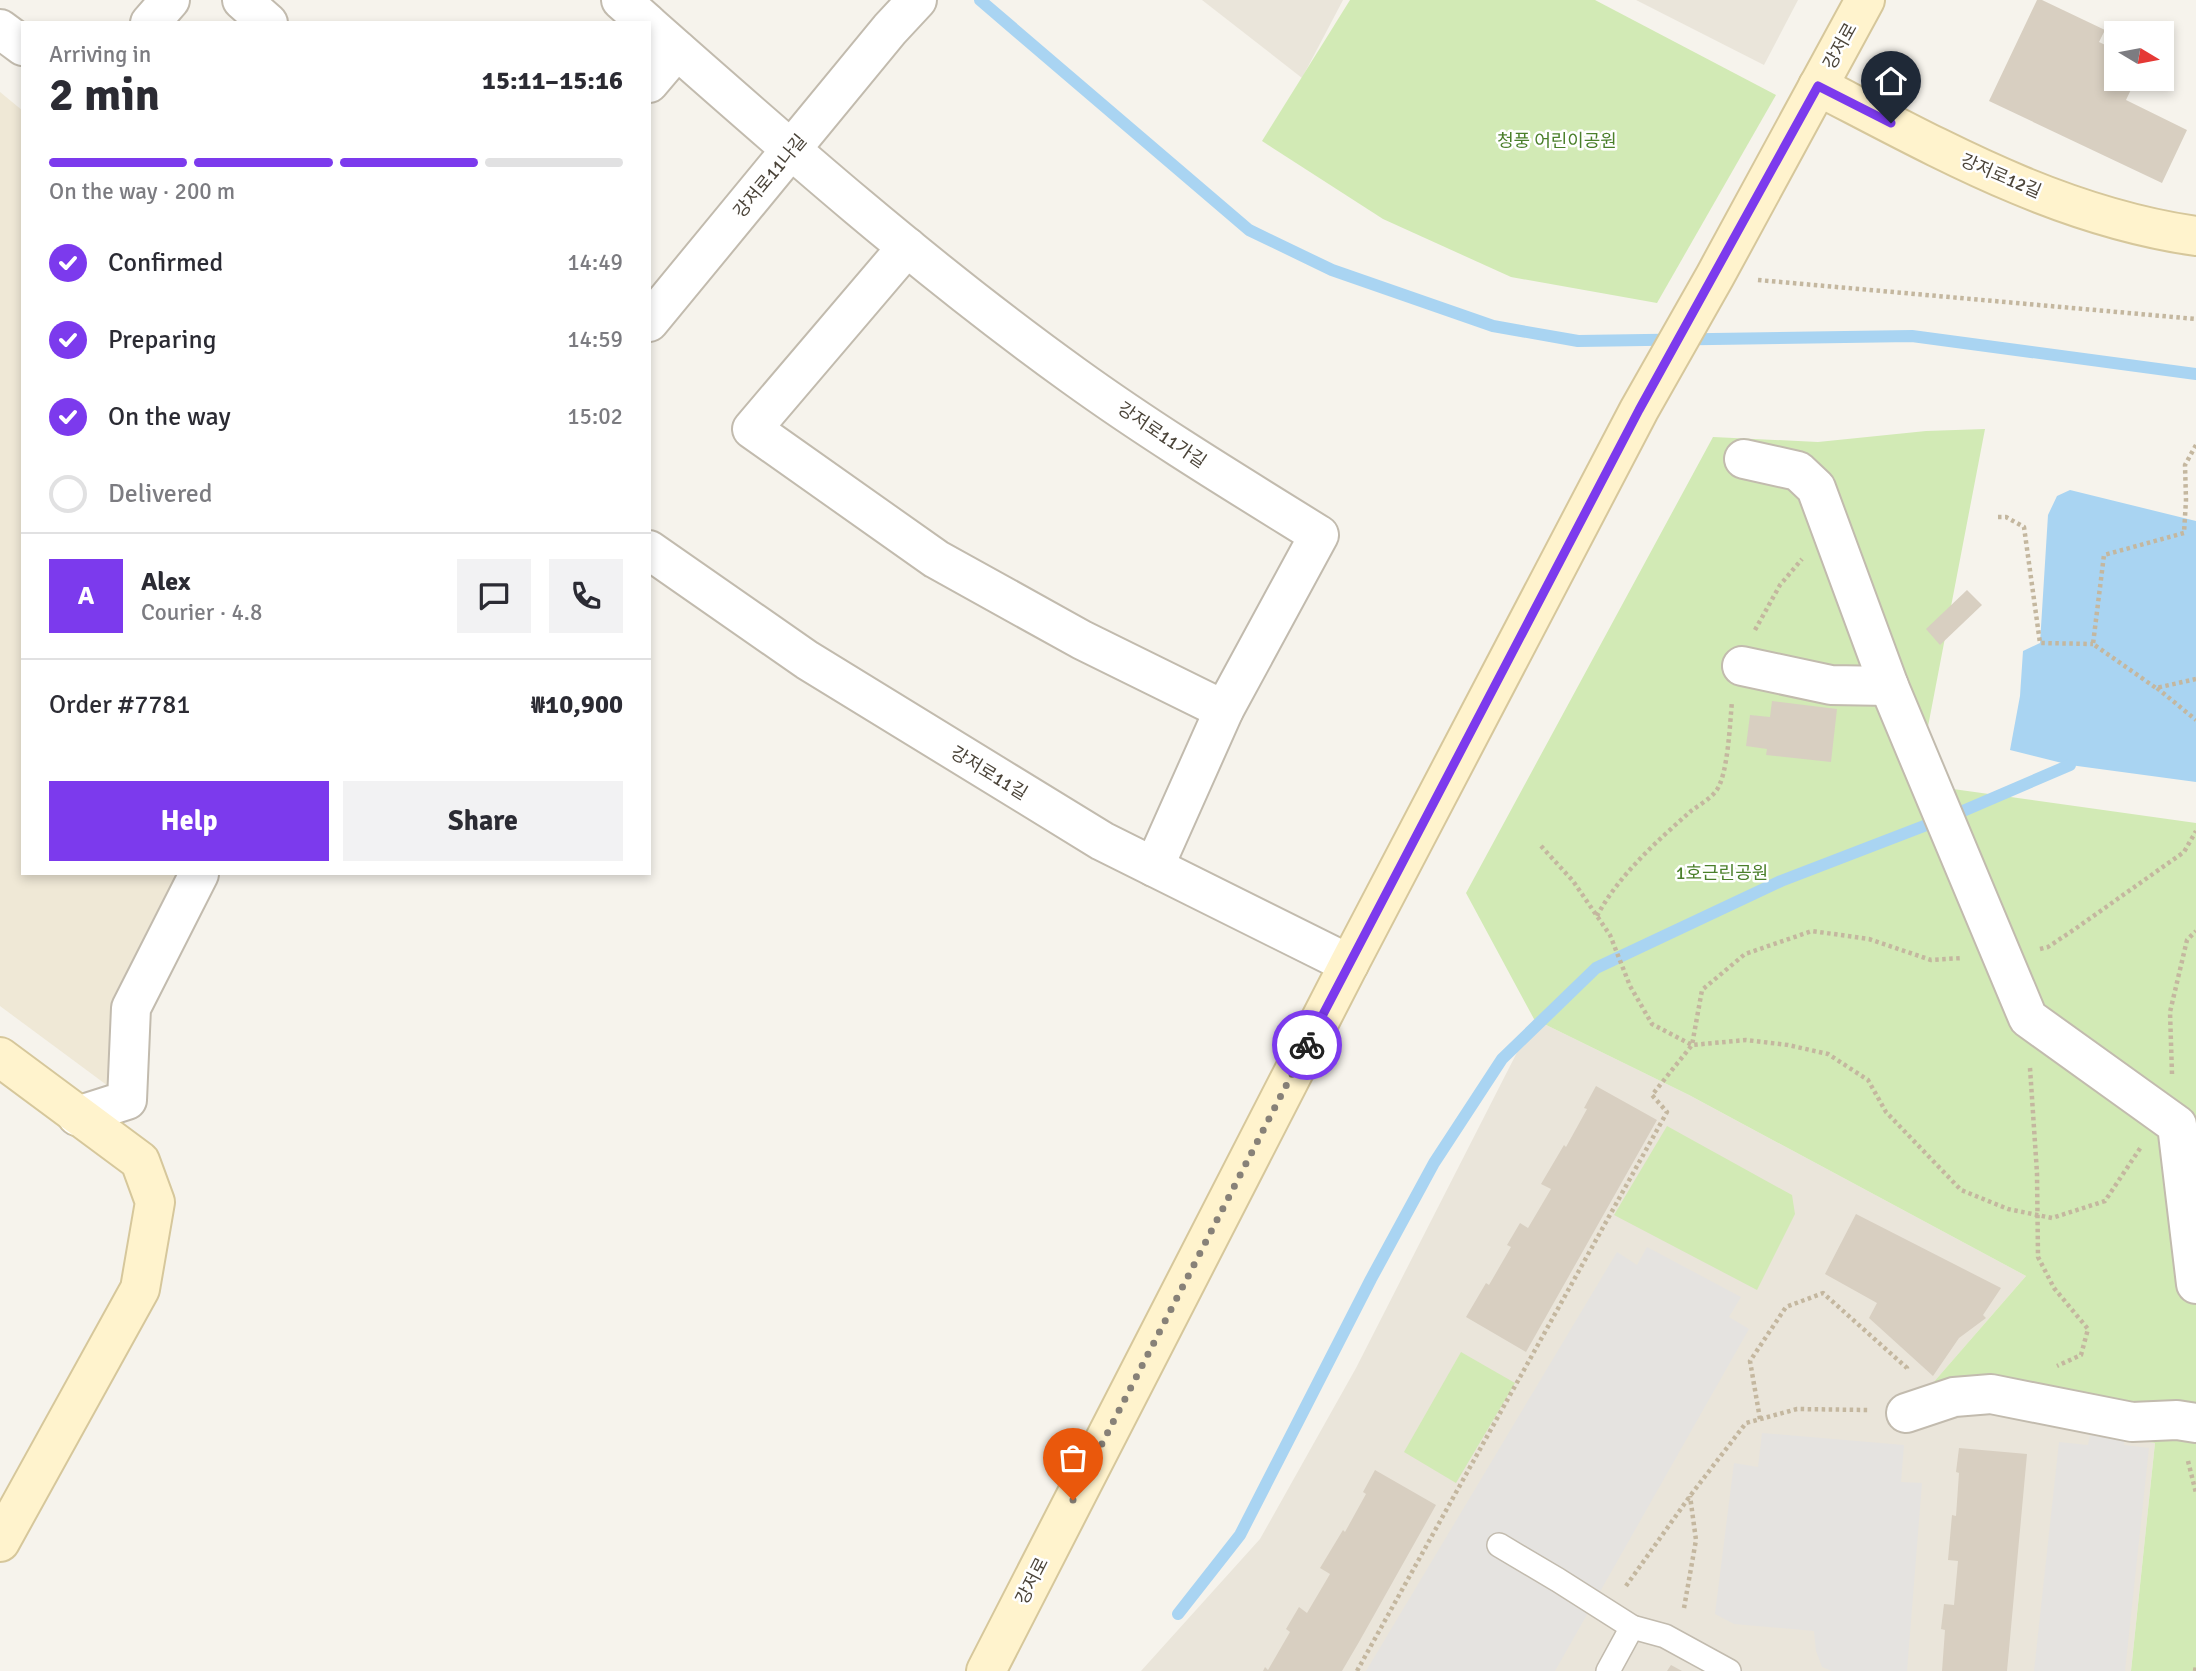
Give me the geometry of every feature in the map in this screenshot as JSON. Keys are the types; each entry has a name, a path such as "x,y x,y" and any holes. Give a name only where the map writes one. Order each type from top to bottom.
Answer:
{"street":[{"path":"152,21 170,0"},
{"path":"242,0 266,21"},
{"path":"621,0 645,21"},
{"name":"강저로11나길","path":"651,320 890,29 917,0"},
{"name":"강저로","path":"986,1671 1349,964 1639,410 1715,276 1864,0"},
{"path":"651,27 792,151 907,247 752,429 936,559 1082,640 1224,710"},
{"path":"0,29 21,45"},
{"path":"651,81 677,50"},
{"name":"강저로12길","path":"1818,86 1999,177 2096,215 2196,236"},
{"name":"강저로11가길","path":"907,247 1075,377 1208,466 1319,535 1224,710 1154,867"},
{"path":"1744,459 1798,471 1816,488 1889,686 2028,1018 2163,1115 2196,1284"},
{"name":"강저로11길","path":"651,551 807,660 1101,841 1349,964"},
{"path":"1742,666 1830,685 1889,686"},
{"path":"77,1116 127,1100 131,1008 198,875"},
{"path":"0,1057 140,1161 155,1202 139,1289 0,1542"},
{"path":"1906,1413 1954,1397 1991,1394 2132,1422 2177,1420 2196,1423"}],"lane":[{"path":"1499,1545 1632,1628 1665,1636 1729,1671"},
{"path":"1608,1671 1632,1628"}],"path":[{"path":"1715,276 2196,318"},
{"path":"2093,644 2104,555 2184,533 2185,465 2196,445"},
{"path":"1998,517 2006,517 2024,527 2040,643 2093,644 2157,688 2196,720"},
{"path":"1597,916 1604,903 1639,861 1691,811 1717,791 1728,754 1732,701 1751,636 1780,585 1830,526"},
{"path":"2157,688 2196,679"},
{"path":"1357,1671 1667,1112 1652,1094 1692,1045 1702,990 1745,954 1812,930 1869,939 1931,960 2002,957 2048,947 2184,852 2196,831"},
{"path":"1541,846 1573,881 1609,935 1628,981 1652,1024 1692,1045 1745,1040 1788,1045 1828,1054 1868,1080 1886,1112 1961,1190 2008,1209 2052,1218 2105,1201 2163,1115 2169,1012 2187,940 2196,931"},
{"path":"2026,1401 2034,1382 2081,1355 2088,1329 2054,1288 2038,1257 2028,1018"},
{"path":"1625,1587 1746,1423 1797,1409 1906,1413 1907,1368 1823,1293 1786,1307 1750,1361 1760,1419"},
{"path":"1684,1608 1696,1540 1690,1496"},
{"path":"2195,1671 2196,1665"}],"shaded area":[{"path":"1202,0 1343,0 1302,78"},
{"path":"1636,0 1798,0 1764,65"},
{"path":"0,92 21,109 21,875 199,875 131,1008 127,1100 0,1006"},
{"path":"1534,1019 1689,1095 2026,1276 1920,1398 2155,1443 2131,1671 1141,1671 1260,1539 1356,1368"},
{"path":"1647,1247 1741,1297 1729,1317 1749,1329 1555,1671 1366,1671 1617,1252 1637,1265"},
{"path":"1762,1433 1904,1445 1901,1482 1922,1483 1907,1671 1832,1671 1822,1667 1816,1651 1814,1631 1734,1624 1715,1614 1734,1463 1758,1467"},
{"path":"2090,1435 2124,1439 2124,1445 2149,1448 2125,1671 2034,1671 2059,1442 2088,1445"}],"green space":[{"name":"청풍 어린이공원","path":"1350,0 1595,0 1776,95 1657,303 1511,277 1383,219 1262,141"},
{"name":"1호근린공원","path":"1985,429 1917,784 2196,823 2196,1671 2131,1671 2155,1443 1919,1399 2026,1276 1689,1095 1534,1019 1466,893 1713,437 1818,442 1926,431"},
{"path":"1667,1126 1792,1195 1795,1214 1757,1290 1614,1215"},
{"path":"1461,1352 1515,1383 1456,1483 1404,1452"}],"water":[{"path":"2070,490 2196,521 2196,782 2070,765 2010,750 2020,696 2023,651 2040,643 2048,515 2057,496"}],"building":[{"path":"2037,0 2042,0 2104,30 2099,42 2104,44 2104,91 2130,91 2126,100 2187,130 2162,183 1989,101"},
{"path":"1967,590 1982,605 1940,645 1926,629"},
{"path":"1772,701 1837,709 1831,762 1766,755 1767,749 1746,746 1750,715 1770,717"},
{"path":"1596,1086 1657,1120 1526,1352 1466,1317 1511,1247 1507,1245 1520,1223 1528,1228 1551,1189 1541,1184 1564,1145 1566,1147"},
{"path":"1856,1214 2001,1288 1983,1315 1986,1318 1959,1338 1933,1376 1869,1318 1877,1303 1825,1274"},
{"path":"1959,1448 2027,1454 2007,1671 1942,1671 1945,1630 1941,1629 1944,1604 1954,1605 1958,1561 1948,1560 1952,1515 1956,1516"},
{"path":"1375,1470 1436,1505 1342,1671 1263,1671 1265,1667 1268,1670 1290,1632 1286,1629 1299,1607 1307,1613 1330,1574 1320,1568 1343,1530 1345,1532 1366,1494 1363,1492"},
{"path":"1671,1665 1682,1671 1667,1671"}],"waterway":[{"path":"980,0 1249,230 1332,270 1493,326 1578,341 1912,336 2196,374"},
{"path":"1178,1614 1240,1535 1371,1279 1434,1163 1502,1059 1596,968 1781,881 1963,811 2070,765"}],"way so far":[{"path":"1073,1500 1307,1045"}],"route":[{"path":"1307,1045 1639,410 1818,86 1891,123"}]}
